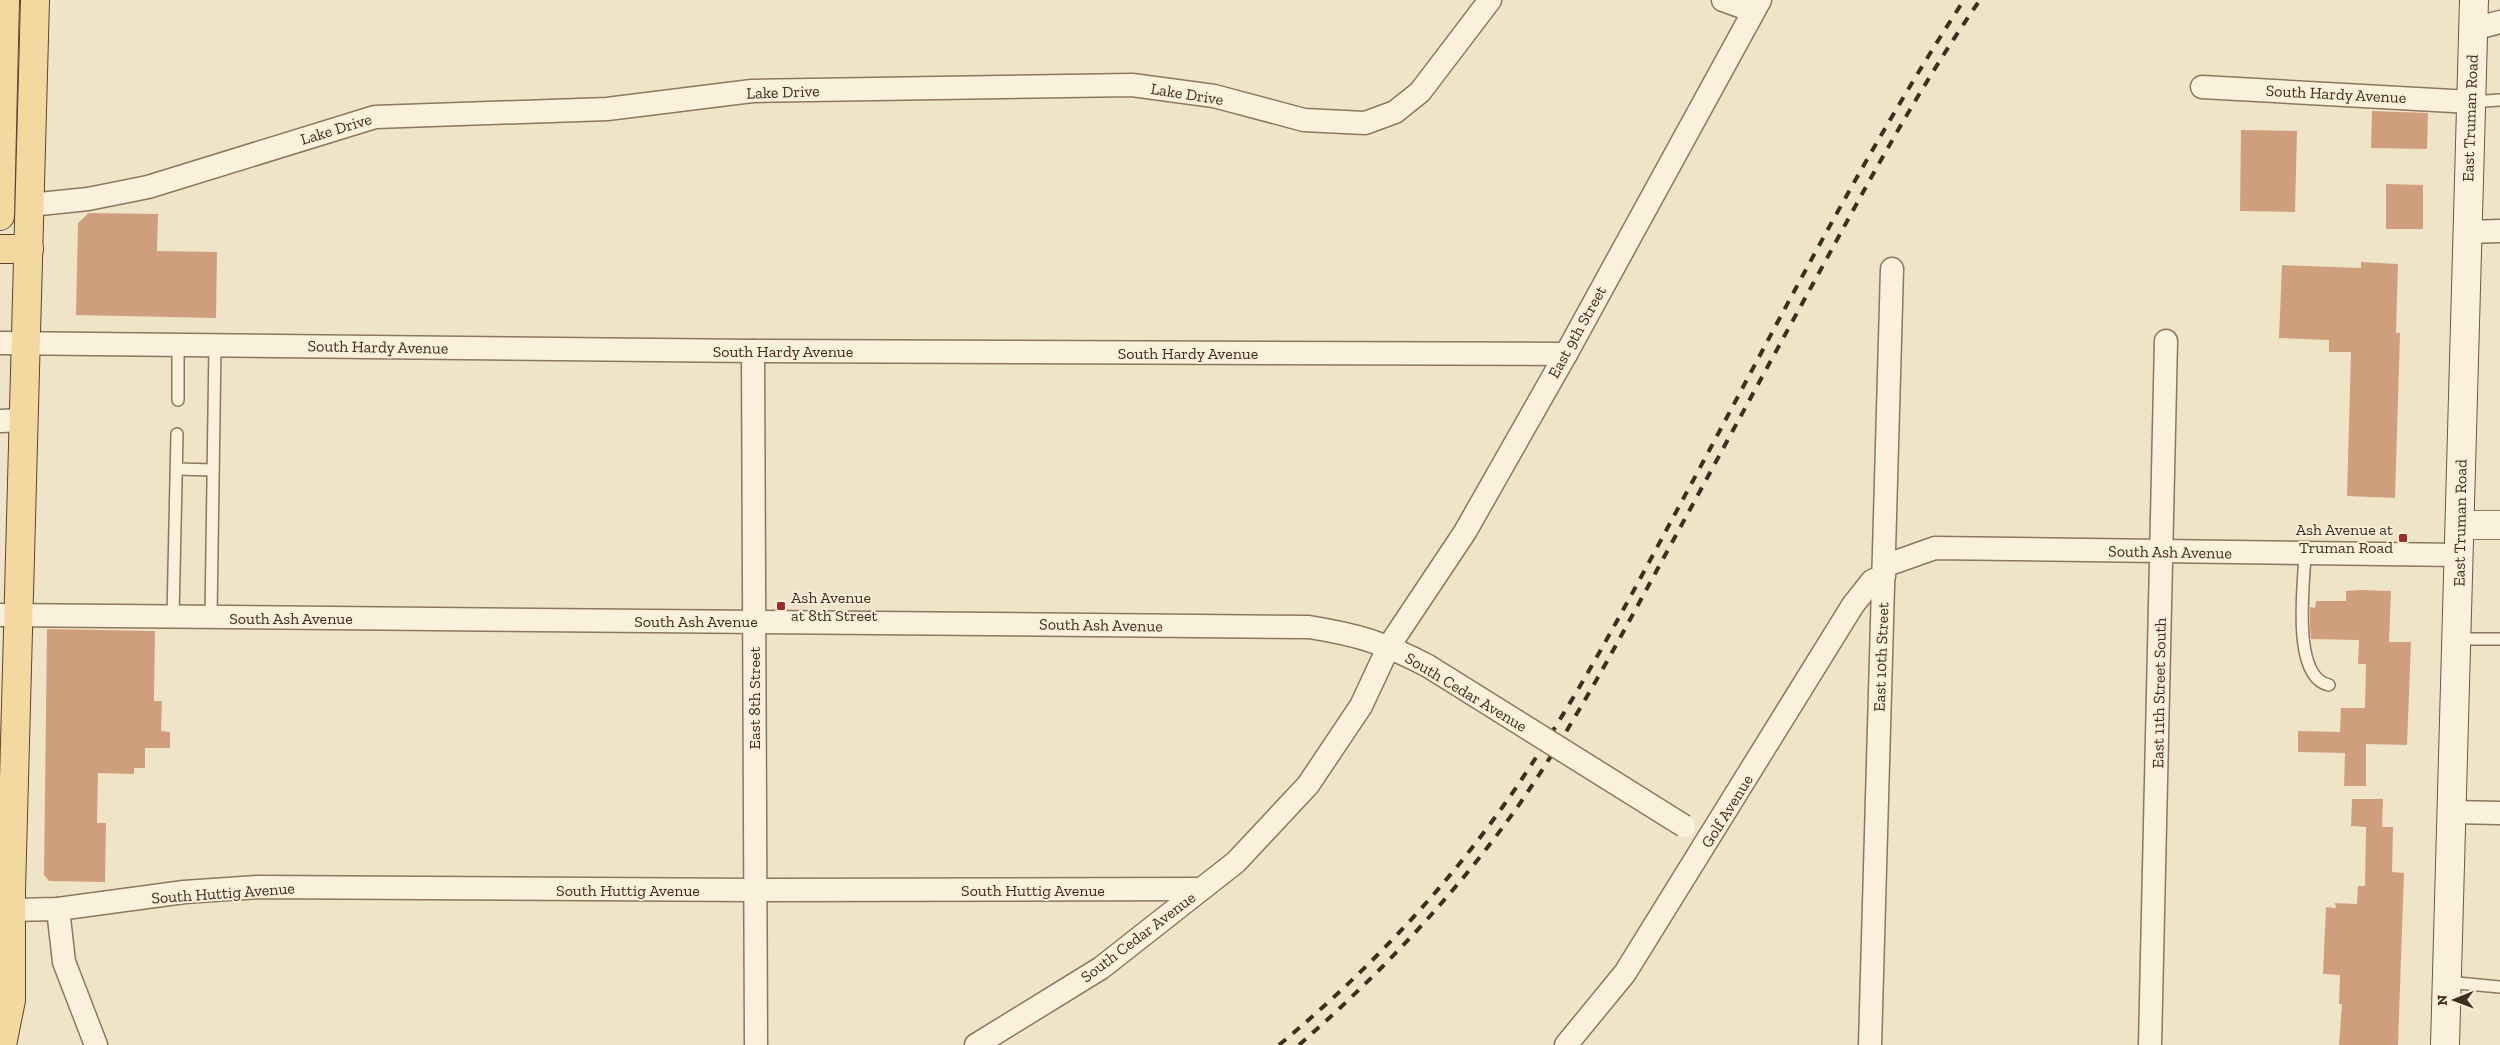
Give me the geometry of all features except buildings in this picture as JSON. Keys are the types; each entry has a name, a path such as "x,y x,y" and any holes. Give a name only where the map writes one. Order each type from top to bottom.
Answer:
{"main road":[{"path":"0,216 5,0 35,0 27,344 12,421 8,718 12,910 11,1000 1,1045"},
{"name":"East Truman Road","path":"2445,1045 2474,0"},
{"path":"0,249 29,249"},
{"path":"2460,525 2500,525"}],"street":[{"name":"Lake Drive","path":"30,205 88,199 148,187 375,117 607,109 752,92 1132,85 1214,96 1304,120 1365,123 1395,112 1420,92 1490,0"},
{"path":"1723,0 1756,6"},
{"name":"East 9th Street","path":"1389,646 1465,532 1566,354 1756,6"},
{"path":"2473,29 2500,22"},
{"name":"South Hardy Avenue","path":"2202,87 2471,102"},
{"path":"1,132 32,132"},
{"path":"2467,232 2500,231"},
{"name":"East 10th Street","path":"1870,1045 1892,269"},
{"name":"East 11th Street South","path":"2150,1045 2166,341"},
{"name":"South Hardy Avenue","path":"0,343 753,351 1566,354"},
{"name":"East 8th Street","path":"753,351 756,1045"},
{"name":"South Ash Avenue","path":"1884,571 1936,548 2459,555"},
{"name":"Golf Avenue","path":"1566,1045 1625,973 1710,840 1853,605 1872,581 1884,571"},
{"name":"South Ash Avenue","path":"10,615 1309,628 1350,633 1389,646"},
{"name":"South Cedar Avenue","path":"976,1045 1101,968 1199,889 1236,862 1308,784 1361,706 1389,646 1428,666 1684,826 1710,840"},
{"path":"2452,812 2500,813"},
{"name":"South Huttig Avenue","path":"58,909 184,892 258,887 755,890 1199,889"},
{"path":"12,910 58,909 64,962 96,1045"}],"lane":[{"path":"2471,102 2500,100"},
{"path":"178,345 178,400"},
{"path":"210,617 214,346"},
{"path":"173,617 177,434"},
{"path":"177,469 213,470"},
{"path":"2305,554 2304,649 2308,666 2316,678 2321,683 2329,685"},
{"path":"2457,639 2500,639"},
{"path":"2447,982 2500,986"}],"railway":[{"path":"1279,1045 1351,981 1418,912 1480,838 1535,759 1611,632 1888,123 1964,0"},
{"path":"1299,1045 1358,991 1441,903 1492,841 1535,780 1607,661 1896,133 1980,0"}],"place":[{"name":"Ash Avenue at Truman Road","path":"2403,538"},
{"name":"Ash Avenue at 8th Street","path":"781,606"}]}
